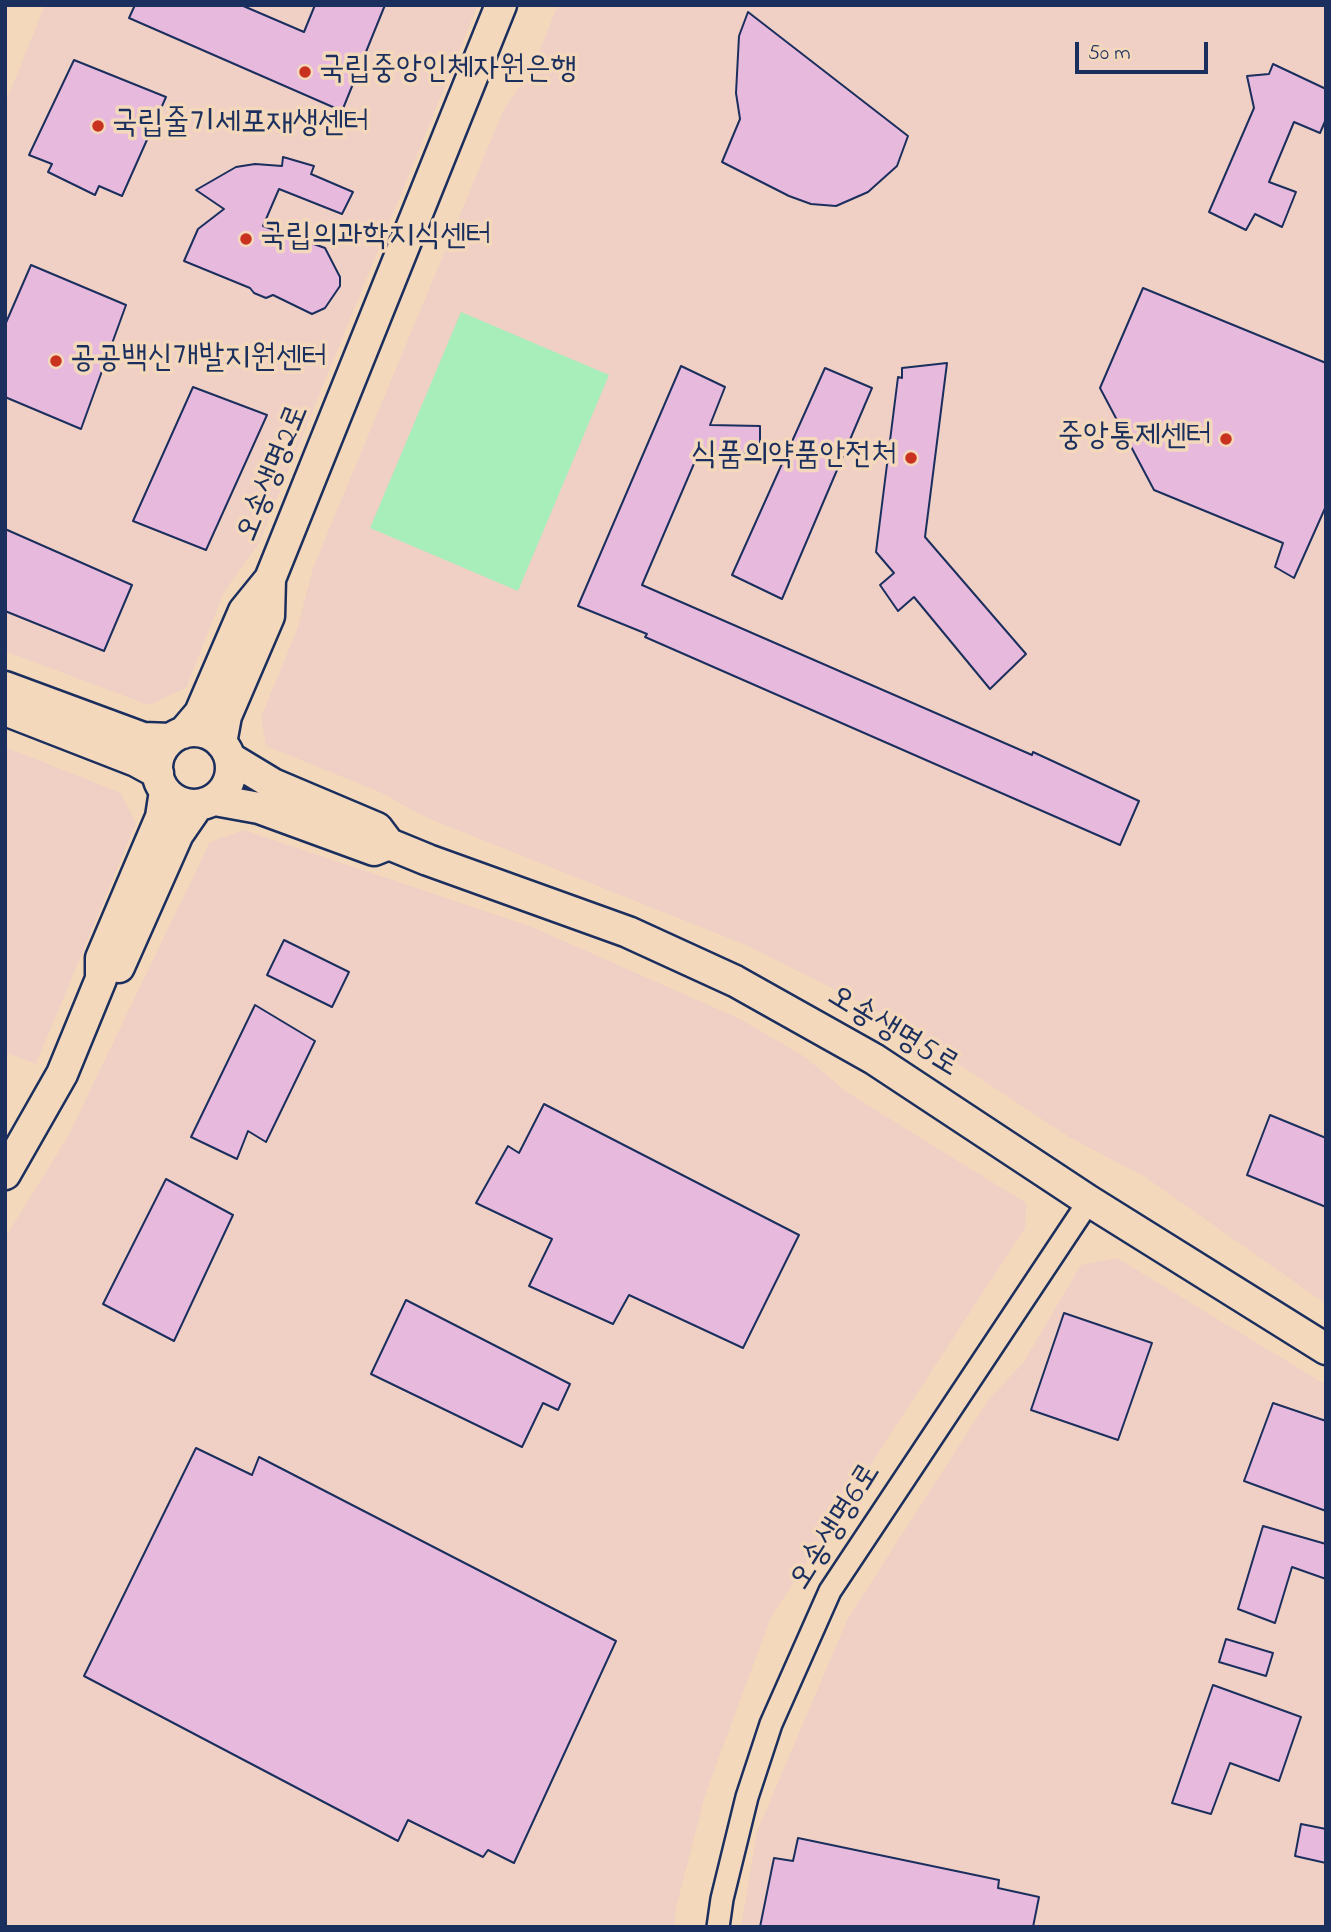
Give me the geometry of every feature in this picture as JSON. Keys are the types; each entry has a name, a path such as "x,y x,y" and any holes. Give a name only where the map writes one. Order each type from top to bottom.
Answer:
{"street":[{"name":"오송생명2로","path":"177,736 195,722 244,611 270,579 501,5"},
{"name":"오송생명2로","path":"225,750 226,716 270,616 270,579"},
{"path":"5,687 143,738 177,736 194,731 206,733 225,750 232,770 223,792 206,802 177,834 119,968 101,979"},
{"path":"5,710 136,761 179,802 206,802"},
{"path":"5,1174 62,1074 101,979 101,958 161,817 158,760 163,748 177,736"},
{"name":"오송생명5로","path":"225,750 273,784 377,828 389,844 628,932 735,981 874,1059 1090,1201 1326,1349"},
{"name":"오송생명5로","path":"206,802 259,808 374,850 389,844"},
{"name":"오송생명6로","path":"718,1927 722,1899 747,1797 771,1724 830,1591 1090,1201"}],"shaded area":[{"path":"45,5 478,5 258,545 224,592 186,688 149,705 5,651 5,104"},
{"path":"558,5 1326,5 1326,1304 1145,1177 1069,1137 881,1013 746,945 425,817 380,792 266,746 261,717 297,630 313,568 504,109 531,71"},
{"path":"5,747 121,793 136,823 36,1064 5,1052"},
{"path":"244,830 532,927 740,1019 805,1057 848,1093 1026,1203 1025,1228 771,1617 705,1795 676,1908 674,1927 5,1927 5,1238 67,1138 210,842"},
{"path":"1117,1258 1326,1385 1326,1927 741,1927 757,1832 847,1620 989,1399 1023,1363 1081,1265"}],"green space":[{"path":"461,312 609,375 518,591 370,528"}],"building":[{"name":"국립중앙인체자원은행","path":"135,5 241,5 304,32 315,5 385,5 342,111 129,18"},
{"path":"748,12 908,136 897,166 868,192 836,206 811,204 789,196 722,162 740,119 736,93 739,36"},
{"name":"국립줄기세포재생센터","path":"74,60 166,97 122,196 99,186 95,195 48,172 52,164 29,155"},
{"path":"1273,64 1326,89 1326,119 1320,133 1294,122 1269,182 1296,192 1282,227 1255,214 1246,230 1209,212 1254,108 1247,76 1269,74"},
{"name":"국립의과학지식센터","path":"283,157 314,166 311,174 353,192 342,214 279,189 263,226 325,248 340,277 340,286 325,308 312,314 273,295 266,298 254,293 250,288 184,261 198,229 224,209 196,190 236,167 255,164 282,166"},
{"name":"공공백신개발지원센터","path":"31,265 126,305 81,429 5,397 5,325"},
{"name":"중앙통제센터","path":"1143,288 1326,363 1326,506 1294,578 1275,567 1283,543 1154,490 1100,388"},
{"name":"식품의약품안전처","path":"947,363 925,537 1026,654 990,689 914,597 898,611 880,585 894,573 876,552 898,377 902,378 902,368"},
{"path":"681,366 725,387 710,425 760,426 760,453 699,452 642,585 1032,755 1033,752 1139,801 1120,845 645,637 647,634 578,606"},
{"path":"825,368 872,388 782,599 732,575"},
{"name":"공공백신개발지원센터","path":"193,387 267,415 206,550 133,521"},
{"path":"5,529 132,585 104,651 5,611"},
{"path":"284,940 349,972 332,1007 267,975"},
{"path":"255,1005 315,1041 266,1142 248,1131 237,1159 191,1137"},
{"path":"544,1104 799,1235 743,1348 629,1295 613,1324 529,1286 552,1239 476,1203 508,1146 519,1153"},
{"path":"1270,1115 1326,1138 1326,1207 1247,1175"},
{"path":"166,1179 233,1215 174,1341 103,1304"},
{"path":"406,1300 570,1384 558,1410 543,1403 522,1447 371,1374"},
{"path":"1064,1313 1152,1343 1118,1440 1031,1410"},
{"path":"1273,1403 1326,1421 1326,1511 1244,1481"},
{"path":"196,1448 252,1475 259,1457 616,1641 514,1863 488,1850 483,1857 408,1820 398,1841 84,1676"},
{"path":"1263,1526 1326,1544 1326,1579 1292,1567 1275,1623 1238,1609"},
{"path":"1226,1639 1273,1653 1266,1676 1219,1662"},
{"path":"1213,1685 1301,1717 1279,1781 1230,1763 1211,1814 1172,1803"},
{"path":"1301,1824 1326,1829 1326,1863 1295,1856"},
{"path":"798,1838 999,1880 998,1888 1039,1897 1033,1927 760,1927 774,1858 793,1861"}],"place":[{"name":"국립중앙인체자원은행","path":"305,72"},
{"name":"국립줄기세포재생센터","path":"98,126"},
{"name":"국립의과학지식센터","path":"246,239"},
{"name":"공공백신개발지원센터","path":"56,361"},
{"name":"중앙통제센터","path":"1226,439"},
{"name":"식품의약품안전처","path":"911,458"}]}
